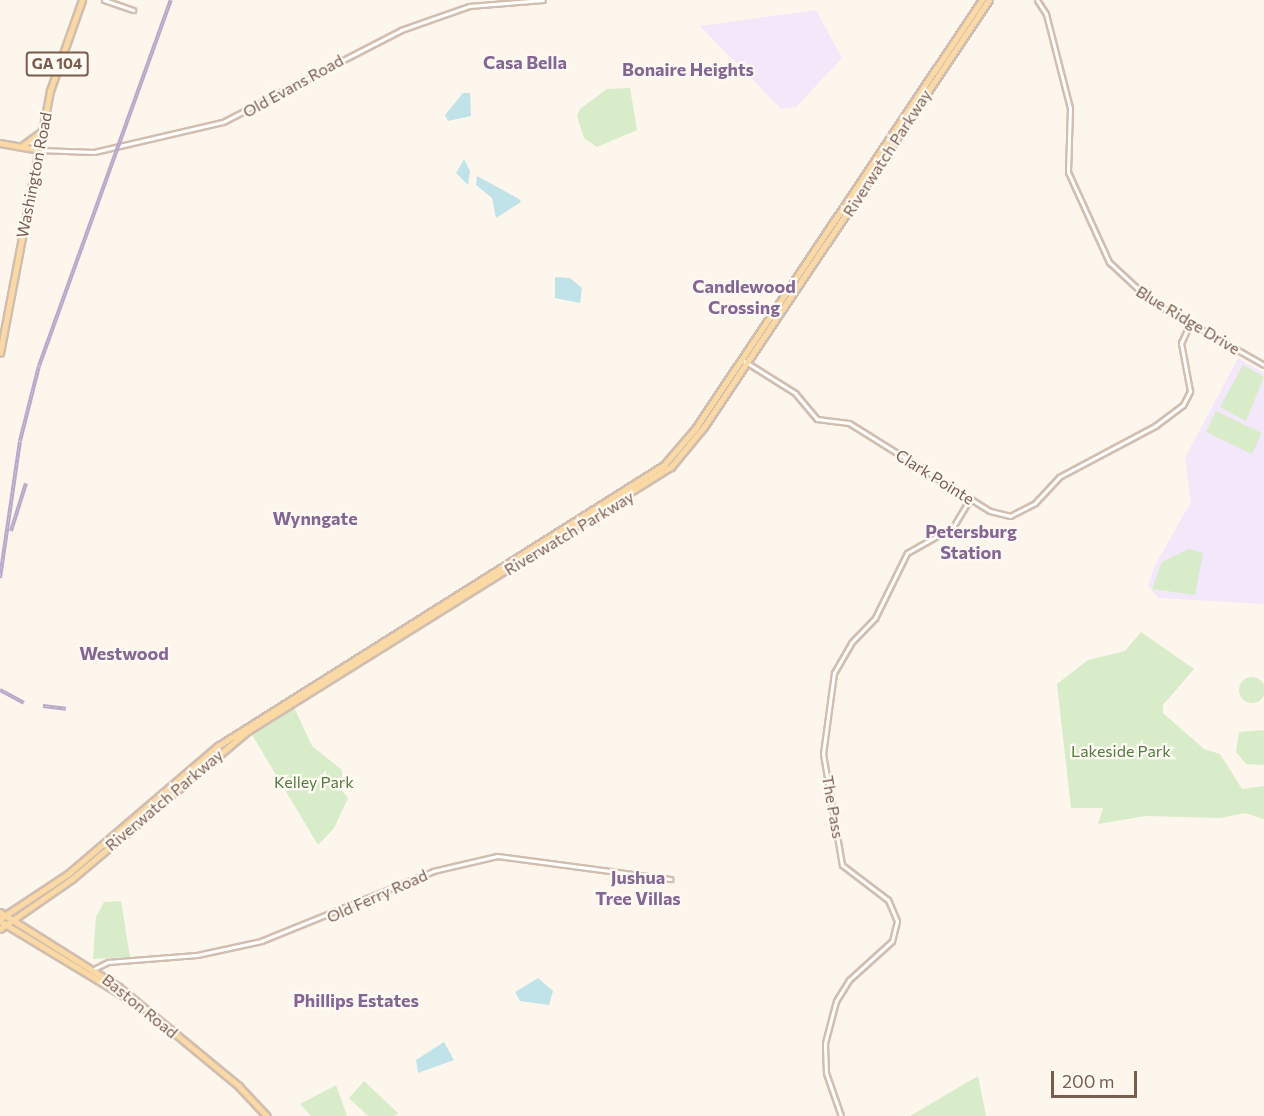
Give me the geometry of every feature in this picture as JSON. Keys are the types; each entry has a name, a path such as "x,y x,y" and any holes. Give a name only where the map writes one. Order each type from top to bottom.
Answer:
{"main road":[{"name":"Washington Road","path":"0,353 35,162 57,65 82,0"},
{"name":"Riverwatch Parkway","path":"131,1000 0,920 68,874 218,746 658,470 690,435 982,0"},
{"name":"Riverwatch Parkway","path":"0,929 27,910 248,732 664,474 696,438 989,0"},
{"path":"20,147 43,130"},
{"path":"0,143 38,150"},
{"path":"20,147 35,162"},
{"path":"27,910 24,922 29,929"},
{"name":"Baston Road","path":"0,912 93,969 239,1086 267,1116"}],"street":[{"path":"104,0 133,10"},
{"name":"Old Evans Road","path":"38,150 94,152 223,122 401,30 469,6 543,0"},
{"name":"Blue Ridge Drive","path":"1037,0 1046,14 1070,108 1068,172 1088,225 1124,281 1190,324 1264,365"},
{"name":"Clark Pointe","path":"740,358 795,393 817,419 849,423 970,499 1000,515 1019,513 1059,477 1166,418 1190,391 1181,351 1190,324"},
{"name":"The Pass","path":"842,1116 826,1073 825,1043 836,1001 849,980 892,941 897,921 888,900 842,865 823,754 834,673 850,643 875,618 908,553 953,527 970,499"},
{"name":"Old Ferry Road","path":"88,973 108,962 197,955 261,941 433,871 497,856 670,879"}],"shaded area":[{"path":"816,10 842,58 796,107 781,109 700,26"},
{"path":"1238,358 1264,373 1264,604 1158,598 1148,586 1154,567 1191,502 1185,458"}],"green space":[{"path":"630,88 637,130 597,147 584,138 577,116 580,109 607,89"},
{"path":"1243,365 1264,377 1246,421 1220,407"},
{"path":"1216,411 1262,433 1252,454 1206,432"},
{"path":"1189,549 1203,553 1195,595 1152,589 1162,562"},
{"name":"Lakeside Park","path":"1141,632 1194,669 1163,705 1163,713 1204,749 1220,754 1242,789 1264,786 1264,819 1245,813 1220,818 1146,816 1098,824 1103,808 1071,808 1057,684 1088,660 1125,651"},
{"path":"1252,677 1261,681 1265,690 1261,699 1252,703 1243,699 1239,690 1243,681"},
{"name":"Kelley Park","path":"293,705 312,746 342,770 342,791 348,798 334,828 318,845 251,733"},
{"path":"1264,730 1264,765 1246,764 1236,752 1239,732"},
{"path":"121,901 130,957 93,959 96,917 104,902"},
{"path":"978,1076 986,1116 910,1116"},
{"path":"364,1081 398,1113 395,1116 368,1116 349,1098"},
{"path":"336,1085 347,1116 311,1116 300,1104"}],"water":[{"path":"463,93 470,93 471,116 448,121 445,115"},
{"path":"464,159 470,171 468,185 456,173"},
{"path":"477,176 521,202 496,218 492,198 476,185"},
{"path":"555,277 570,278 582,288 580,303 555,298"},
{"path":"538,978 553,991 549,1005 520,1001 515,992"},
{"path":"444,1042 454,1060 418,1073 416,1060"}],"railway":[{"path":"0,578 20,441 39,366 171,0"},
{"path":"11,531 26,483"},
{"path":"0,690 24,703"},
{"path":"43,706 66,709"}],"district":[{"name":"Casa Bella","path":"525,62"},
{"name":"Bonaire Heights","path":"688,69"},
{"name":"Candlewood Crossing","path":"744,297"},
{"name":"Wynngate","path":"315,518"},
{"name":"Petersburg Station","path":"971,542"},
{"name":"Westwood","path":"124,653"},
{"name":"Jushua Tree Villas","path":"638,888"},
{"name":"Phillips Estates","path":"356,1000"}]}
